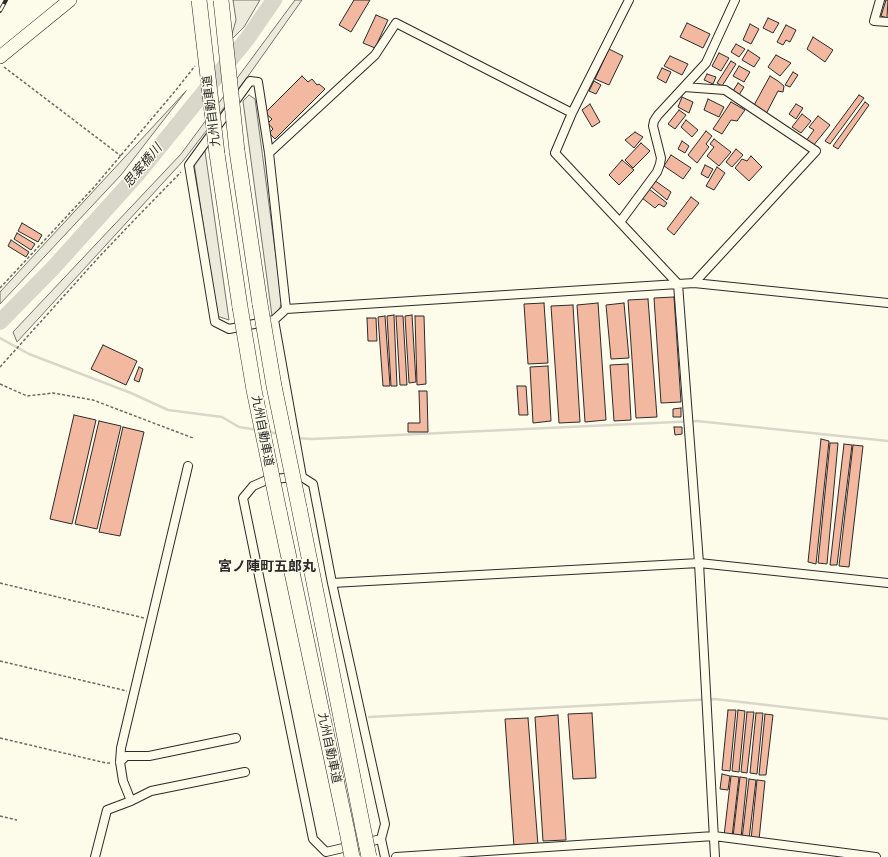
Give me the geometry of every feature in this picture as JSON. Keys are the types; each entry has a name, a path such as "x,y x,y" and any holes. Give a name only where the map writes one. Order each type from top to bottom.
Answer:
{"highway":[{"name":"九州自動車道","path":"199,0 217,154 254,390 352,857"},
{"name":"九州自動車道","path":"221,0 237,151 274,386 369,857"}],"main road":[{"path":"0,57 70,0"}],"street":[{"path":"628,0 572,113 555,153 678,284 699,562 715,857"},
{"path":"620,222 657,172 661,158 653,126 654,121 706,63 734,0"},
{"path":"880,0 874,21 888,22"},
{"path":"269,153 375,56 396,23 572,113"},
{"path":"286,309 269,153 258,82 250,81 189,165 215,322 229,329 274,320 286,309 694,283 888,303"},
{"path":"684,87 725,90 816,151 694,283"},
{"path":"274,320 302,477"},
{"path":"131,801 123,781 120,762 121,748 133,692 188,466"},
{"path":"381,839 326,852 314,838 243,498 254,486 269,480 302,477 313,484 332,583 385,824 381,839 386,857"},
{"path":"332,583 699,562 888,583"},
{"path":"120,762 126,756 149,756 236,738"},
{"path":"95,857 107,810 131,801 151,791 245,772"},
{"path":"396,857 714,836 876,857"}],"path":[{"path":"0,64 121,156"},
{"path":"0,288 95,186 195,66"},
{"path":"0,367 98,258 189,165"},
{"path":"0,384 28,396 53,393 93,400 193,438"},
{"path":"0,583 151,620"},
{"path":"0,661 133,692"},
{"path":"0,738 106,763 120,762"},
{"path":"0,816 17,820"}],"shaded area":[{"path":"233,0 260,0 244,27 230,41 236,20"},
{"path":"295,0 302,0 246,79 183,161 17,342 13,332 181,154"},
{"path":"186,91 121,175 0,304 0,292"},
{"path":"249,95 255,99 282,302 279,310 272,316 243,101"},
{"path":"205,151 229,320 217,316 194,163"}],"building":[{"path":"354,0 370,0 351,32 339,25"},
{"path":"886,0 888,0 887,18 881,16"},
{"path":"376,15 388,20 375,48 363,43"},
{"path":"768,18 779,23 773,33 763,28"},
{"path":"687,23 710,34 703,48 680,37"},
{"path":"750,24 759,29 751,44 743,40"},
{"path":"786,25 796,30 790,42 786,40 783,45 777,42"},
{"path":"813,37 833,50 825,62 807,49"},
{"path":"736,44 745,49 739,57 731,52"},
{"path":"609,49 623,56 609,85 595,79"},
{"path":"748,50 760,58 754,67 742,60"},
{"path":"719,53 729,58 721,71 712,66"},
{"path":"776,55 791,63 780,76 768,67"},
{"path":"670,56 688,64 682,75 664,66"},
{"path":"731,61 736,64 722,86 717,83"},
{"path":"739,66 750,72 744,82 733,76"},
{"path":"662,68 671,72 666,83 657,78"},
{"path":"793,72 798,75 790,87 785,85"},
{"path":"707,74 716,77 713,84 704,80"},
{"path":"302,76 308,82 312,79 317,85 319,84 325,89 275,139 269,133 273,129 268,123 272,119 265,113"},
{"path":"770,76 784,86 783,92 778,91 766,114 753,107"},
{"path":"594,81 601,85 596,94 589,91"},
{"path":"738,83 744,87 739,95 733,91"},
{"path":"859,95 864,98 830,144 825,141"},
{"path":"682,97 693,102 689,113 678,107"},
{"path":"708,99 724,107 719,117 704,110"},
{"path":"731,102 745,110 737,121 731,120 722,134 713,129"},
{"path":"865,102 869,105 838,149 833,146"},
{"path":"590,104 600,122 592,127 582,110"},
{"path":"796,104 803,108 796,119 789,114"},
{"path":"679,110 686,115 675,129 668,124"},
{"path":"802,114 811,121 801,133 792,127"},
{"path":"818,116 830,125 813,146 806,141 814,130 809,127"},
{"path":"686,120 698,130 692,137 681,127"},
{"path":"706,131 712,136 706,144 709,147 697,163 688,155"},
{"path":"635,132 643,137 634,148 625,140"},
{"path":"714,139 731,152 719,166 707,156 714,147 710,144"},
{"path":"682,141 689,146 685,153 678,149"},
{"path":"641,143 650,151 633,168 625,160"},
{"path":"736,149 743,155 732,167 726,162"},
{"path":"671,155 691,168 683,179 664,166"},
{"path":"751,156 762,167 749,181 735,168 742,159 747,161"},
{"path":"622,160 634,170 619,185 609,175"},
{"path":"705,165 713,169 708,178 701,174"},
{"path":"717,167 725,173 714,190 706,186"},
{"path":"654,180 671,192 667,200 650,186"},
{"path":"649,189 667,203 664,207 659,204 655,208 642,198"},
{"path":"691,197 699,203 674,235 667,229"},
{"path":"22,223 42,235 38,242 18,231"},
{"path":"17,233 35,244 31,250 14,239"},
{"path":"11,240 29,252 26,257 8,246"},
{"path":"674,297 681,402 661,403 654,298"},
{"path":"648,299 657,417 636,418 628,300"},
{"path":"544,303 548,363 528,364 524,304"},
{"path":"598,303 606,420 585,422 577,305"},
{"path":"624,303 629,358 611,359 606,305"},
{"path":"573,305 580,422 559,423 551,306"},
{"path":"394,315 397,386 391,386 387,316"},
{"path":"412,315 416,382 409,383 405,316"},
{"path":"385,316 390,386 383,386 378,317"},
{"path":"396,316 403,316 407,385 400,385"},
{"path":"415,316 424,316 426,384 417,385"},
{"path":"367,318 376,318 377,341 368,341"},
{"path":"103,345 137,361 126,385 91,369"},
{"path":"628,364 631,420 614,421 610,365"},
{"path":"548,366 551,421 533,423 530,367"},
{"path":"139,367 143,369 139,382 134,380"},
{"path":"517,386 526,386 528,415 519,415"},
{"path":"419,391 427,391 428,432 408,432 408,423 420,423"},
{"path":"681,408 681,417 673,417 673,409"},
{"path":"74,415 96,420 72,524 50,519"},
{"path":"99,421 121,426 97,529 75,524"},
{"path":"123,427 144,432 120,536 99,532"},
{"path":"674,427 682,427 682,434 675,435"},
{"path":"821,439 829,441 816,564 808,562"},
{"path":"830,443 838,443 827,564 818,563"},
{"path":"844,444 852,445 837,565 830,565"},
{"path":"853,445 863,446 849,567 839,566"},
{"path":"728,710 736,710 730,771 722,770"},
{"path":"738,710 745,711 739,772 732,771"},
{"path":"747,712 754,712 747,773 741,772"},
{"path":"592,713 596,778 573,779 568,714"},
{"path":"756,713 763,713 757,774 750,773"},
{"path":"765,714 773,715 766,775 759,775"},
{"path":"558,715 566,840 543,841 535,717"},
{"path":"528,718 538,845 514,847 505,719"},
{"path":"722,774 730,776 728,790 720,789"},
{"path":"731,776 739,777 732,837 724,836"},
{"path":"740,777 747,778 741,838 733,837"},
{"path":"749,779 756,780 749,839 742,839"},
{"path":"757,780 765,781 759,840 751,840"}],"waterway":[{"name":"思案橋川","path":"0,322 53,268 136,176 247,39 274,0"},
{"path":"0,338 29,354 131,393 168,410 222,417 239,427 258,430"},
{"path":"296,438 312,439 697,421 888,441"},
{"path":"269,432 279,434"},
{"path":"369,717 715,699 888,719"}],"railway":[{"path":"0,11 6,0"}],"district":[{"name":"宮ノ陣町五郎丸","path":"267,567"}]}
